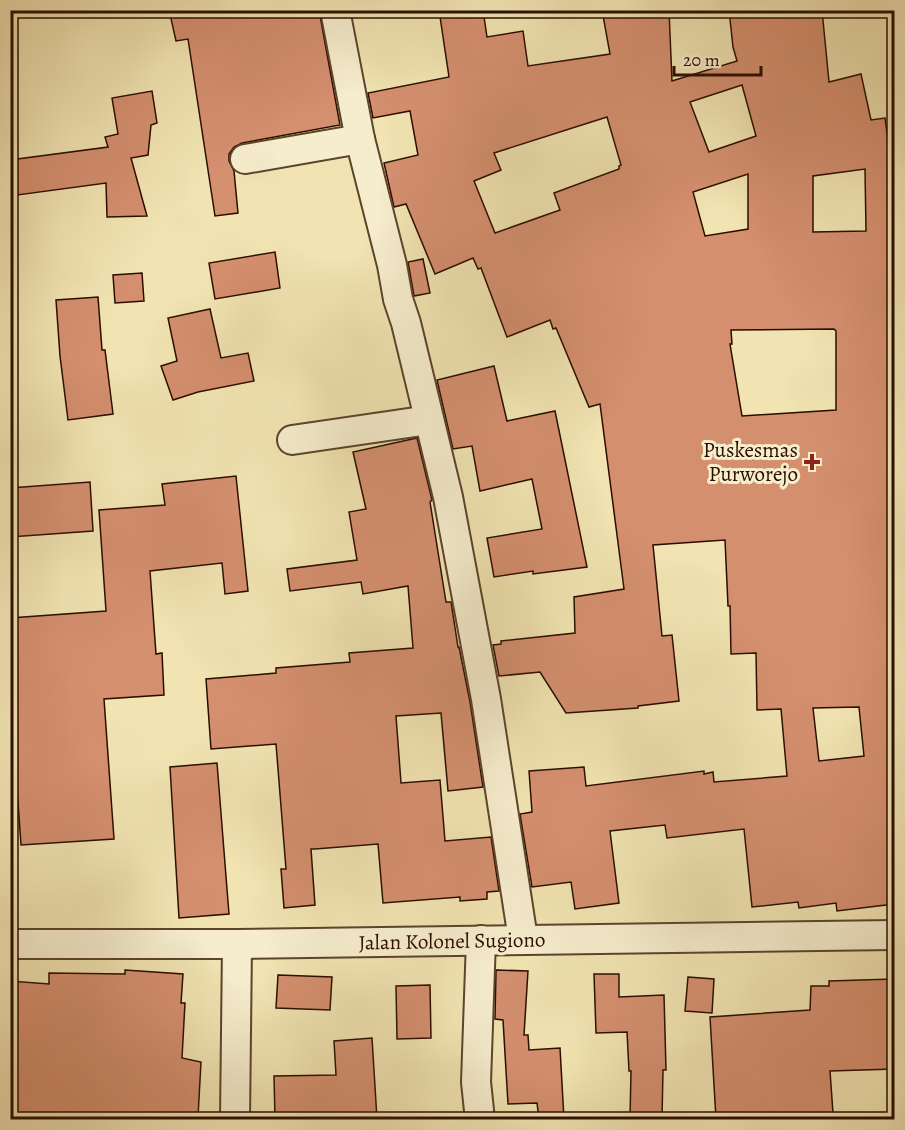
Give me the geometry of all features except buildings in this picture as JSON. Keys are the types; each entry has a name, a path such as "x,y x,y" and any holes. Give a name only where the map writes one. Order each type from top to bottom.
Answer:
{"street":[{"path":"335,10 360,139 448,497 486,699 523,939"},
{"path":"245,159 360,139"},
{"path":"292,440 429,420"},
{"name":"Jalan Kolonel Sugiono","path":"10,944 237,944 894,935"},
{"path":"480,1119 476,1082 481,940"},
{"path":"235,1119 237,944"}],"place":[{"name":"Puskesmas Purworejo","path":"812,462"}]}
